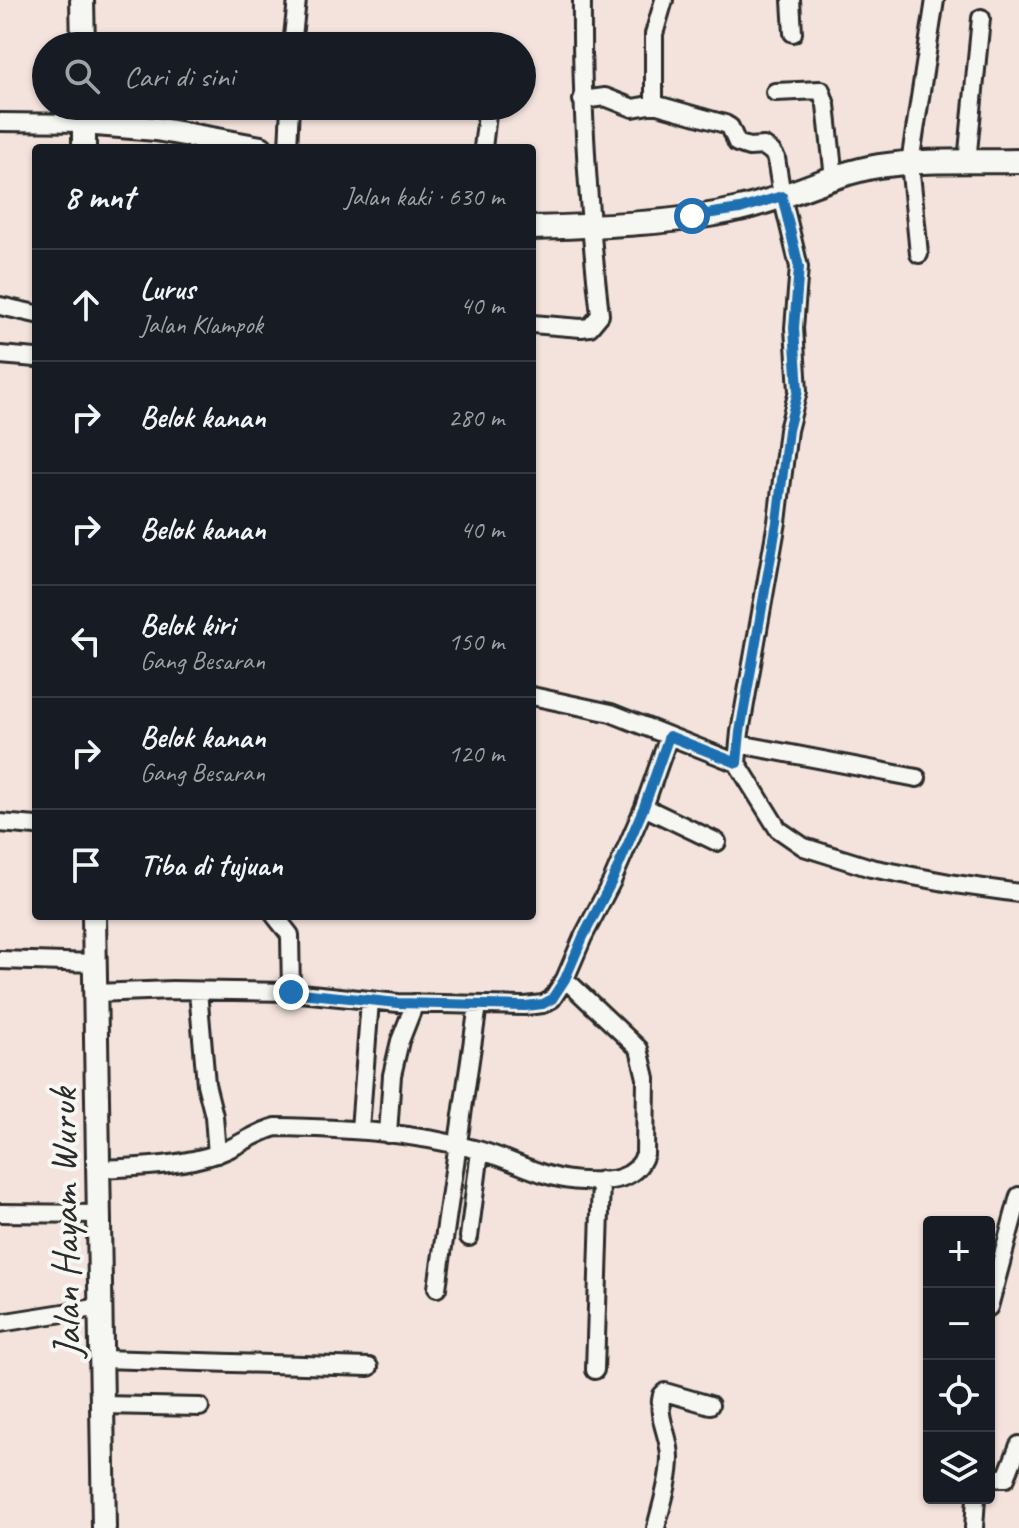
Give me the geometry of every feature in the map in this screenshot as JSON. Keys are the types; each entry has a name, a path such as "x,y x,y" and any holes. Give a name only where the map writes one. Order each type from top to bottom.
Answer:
{"main road":[{"path":"82,0 83,32"},
{"path":"84,120 84,144"},
{"path":"113,120 239,144"},
{"path":"536,228 590,226 720,213 878,166 1019,161"},
{"name":"Jalan Hayam Wuruk","path":"94,920 104,1528"}],"street":[{"path":"294,32 297,0"},
{"path":"536,324 581,328 596,323 600,315 590,226 582,100 582,0"},
{"path":"654,104 654,34 664,0"},
{"path":"791,0 793,33"},
{"path":"919,254 910,163 935,0"},
{"path":"967,162 981,18"},
{"path":"775,92 821,90 826,105 834,178"},
{"path":"582,100 605,97 633,108 654,104 725,124 730,127 737,143 749,147 764,146 776,158 799,267 794,328 798,391 788,430 777,522 737,763"},
{"path":"0,122 32,119"},
{"path":"288,144 289,120"},
{"path":"483,144 486,120"},
{"path":"0,306 32,313"},
{"path":"0,355 32,358"},
{"path":"536,697 611,713 737,763 778,829 804,847 871,868 926,880 1019,893"},
{"path":"95,993 291,992 370,1001 543,1004 552,999 565,979 612,881 644,807 669,736"},
{"path":"739,744 917,778"},
{"path":"644,807 717,842"},
{"path":"0,823 32,826"},
{"path":"278,920 290,935 291,992"},
{"path":"0,960 95,963"},
{"path":"100,1169 165,1165 217,1154 276,1127 360,1129 456,1145 558,1179 626,1177 641,1164 645,1154 646,1078 639,1049 565,979"},
{"path":"198,991 206,1084 214,1116 217,1154"},
{"path":"360,1129 370,1001"},
{"path":"388,1134 392,1075 400,1041 415,1003"},
{"path":"437,1288 478,1005"},
{"path":"469,1237 480,1151"},
{"path":"595,1370 601,1180"},
{"path":"994,1288 1019,1196"},
{"path":"0,1213 101,1214"},
{"path":"0,1323 101,1307"},
{"path":"102,1359 369,1367"},
{"path":"656,1528 670,1460 668,1438 659,1413 662,1393 710,1405"},
{"path":"102,1405 200,1407"},
{"path":"995,1478 1006,1478 1019,1445"},
{"path":"974,1528 976,1504"}],"route":[{"path":"291,992 398,1003 543,1004 552,999 565,979 612,881 644,807 669,736 737,763 777,522 788,430 798,391 794,328 799,267 782,196 740,209 692,216"}]}
